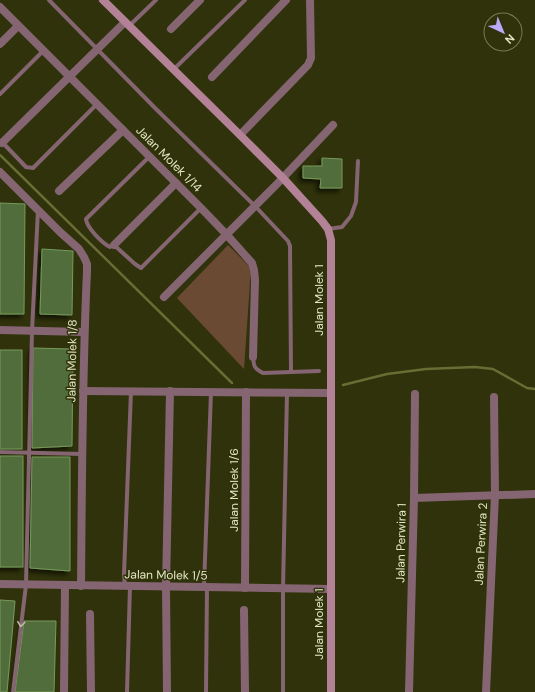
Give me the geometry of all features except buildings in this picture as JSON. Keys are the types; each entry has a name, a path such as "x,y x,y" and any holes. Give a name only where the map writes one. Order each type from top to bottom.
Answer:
{"street":[{"path":"171,29 200,0"},
{"path":"212,77 286,0"},
{"path":"240,135 308,65 311,58 310,0"},
{"path":"107,1 127,24 283,178 328,229"},
{"name":"Jalan Molek 1/14","path":"0,7 201,208 252,264 255,280 253,357"},
{"path":"1,142 98,49 127,24"},
{"path":"0,44 18,26"},
{"path":"164,297 283,178 333,125"},
{"path":"59,191 123,130"},
{"name":"Jalan Molek 1/8","path":"0,172 79,249 87,264 84,332 81,586"},
{"path":"114,245 176,183"},
{"name":"Jalan Molek 1","path":"328,229 331,240 331,692"},
{"path":"0,330 84,332"},
{"path":"83,391 331,393"},
{"path":"167,692 166,587 170,392"},
{"name":"Jalan Molek 1/6","path":"245,588 246,392"},
{"name":"Jalan Perwira 1","path":"409,692 415,394"},
{"name":"Jalan Perwira 2","path":"486,692 495,495 494,397"},
{"path":"414,498 535,494"},
{"name":"Jalan Molek 1/5","path":"0,584 331,589"},
{"path":"64,692 65,585"},
{"path":"244,610 245,692"},
{"path":"90,614 91,692"}],"lane":[{"path":"49,0 154,108 288,241 290,246 291,372"},
{"path":"127,24 156,0"},
{"path":"174,69 245,0"},
{"path":"0,94 43,51"},
{"path":"1,142 26,167 33,168 97,104"},
{"path":"149,157 86,219 86,224 106,245 110,247 114,245 141,268 201,208"},
{"path":"328,229 342,226 351,216 356,202 358,161"},
{"path":"13,692 26,585 32,331 38,210"},
{"path":"253,357 254,366 257,370 263,373 319,371"},
{"path":"127,692 128,586 125,567 131,391"},
{"path":"206,692 206,587 211,392"},
{"path":"283,692 283,588 287,393"},
{"path":"0,452 82,454"}],"shaded area":[{"path":"228,245 251,268 244,369 177,298"}],"waterway":[{"path":"0,155 232,383"},
{"path":"343,385 387,374 426,369 475,367 493,369 527,388 535,389"}]}
